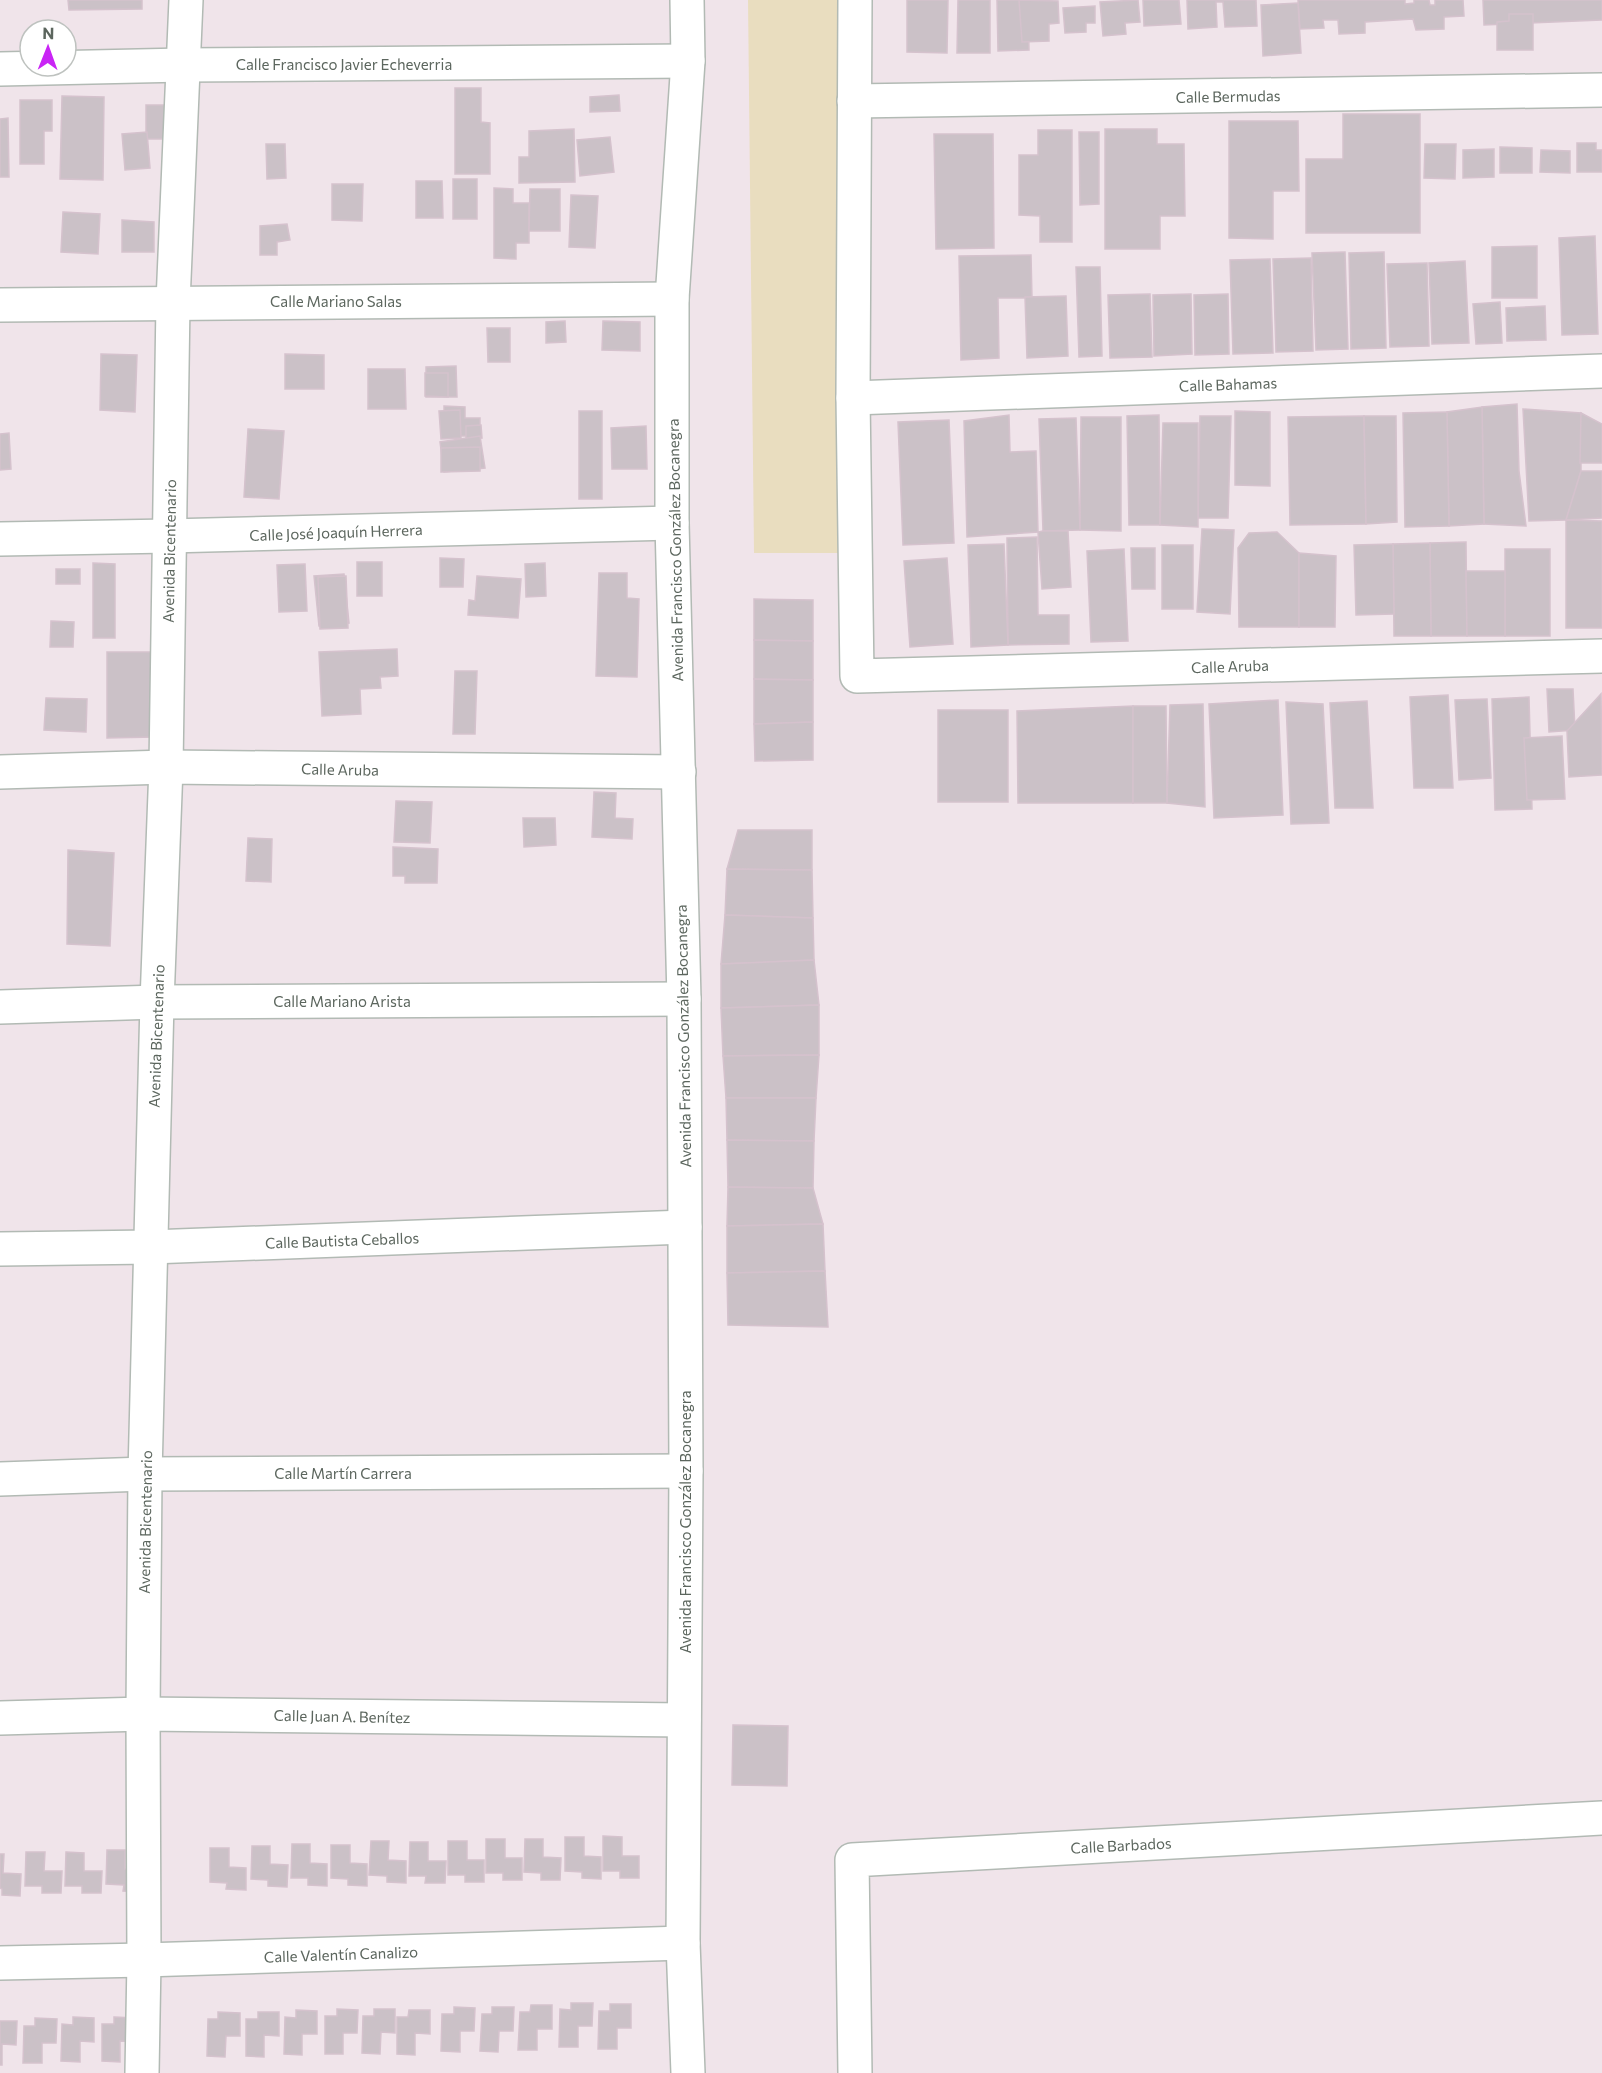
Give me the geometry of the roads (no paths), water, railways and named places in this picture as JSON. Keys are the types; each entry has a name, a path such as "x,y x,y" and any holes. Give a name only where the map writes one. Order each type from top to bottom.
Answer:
{"street":[{"name":"Avenida Bicentenario","path":"142,2073 145,1474 157,1002 166,767 173,302 186,0"},
{"name":"Avenida Francisco González Bocanegra","path":"687,0 688,61 672,299 672,523 684,999 686,1471 683,1943 688,2073"},
{"path":"853,398 855,0"},
{"name":"Calle Francisco Javier Echeverria","path":"0,69 184,65 688,61"},
{"name":"Calle Bermudas","path":"854,101 1602,90"},
{"name":"Calle Mariano Salas","path":"0,305 672,299"},
{"name":"Calle Bahamas","path":"853,398 1602,371"},
{"name":"Calle Aruba","path":"853,398 857,676 1602,656"},
{"name":"Calle José Joaquín Herrera","path":"0,539 672,523"},
{"name":"Calle Aruba","path":"0,772 166,767 679,772"},
{"name":"Calle Mariano Arista","path":"0,1007 157,1002 684,999"},
{"name":"Calle Bautista Ceballos","path":"0,1249 151,1247 685,1227"},
{"name":"Calle Martín Carrera","path":"0,1479 145,1474 686,1471"},
{"name":"Calle Juan A. Benítez","path":"0,1718 143,1714 684,1720"},
{"name":"Calle Barbados","path":"855,2073 852,1860 1602,1818"},
{"name":"Calle Valentín Canalizo","path":"0,1963 683,1943"}]}
